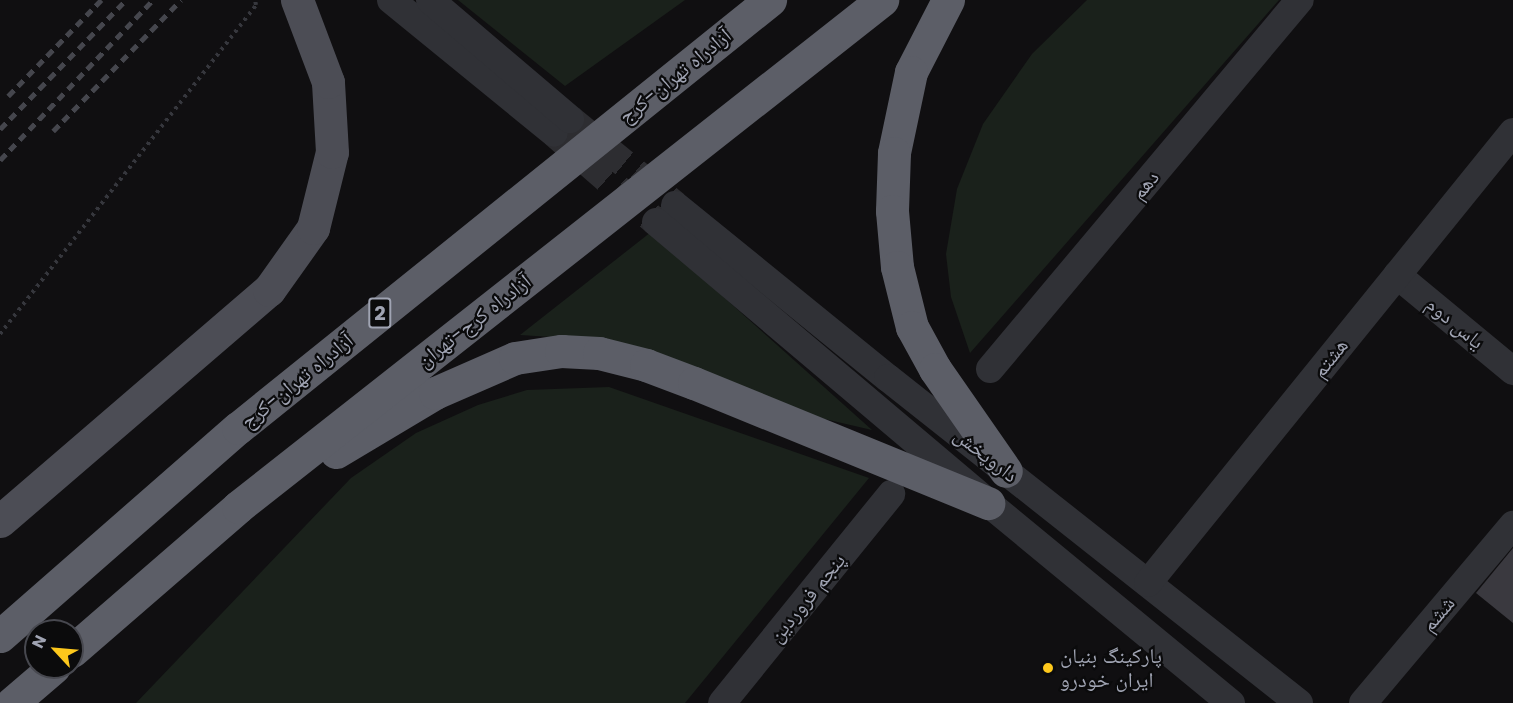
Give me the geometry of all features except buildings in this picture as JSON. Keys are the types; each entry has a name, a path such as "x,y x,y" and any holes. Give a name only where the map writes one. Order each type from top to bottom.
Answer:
{"highway":[{"name":"آزادراه تهران-کرج","path":"0,636 238,428 770,0"},
{"name":"آزادراه کرج-تهران","path":"84,641 238,507 882,0"},
{"path":"948,0 911,72 894,153 892,211 897,267 912,327 935,369 1006,471"},
{"path":"238,507 435,393 515,358 561,351 599,353 646,365 900,465 988,503"},
{"path":"12,703 40,679"}],"main road":[{"path":"0,521 269,290 313,228 332,152 328,82 297,0"}],"street":[{"path":"391,0 562,126 430,0"},
{"name":"دهم","path":"990,369 1300,0"},
{"name":"هشتم","path":"1148,583 1513,132"},
{"name":"داروپخش","path":"1231,703 988,503 665,214 1006,471 1299,703"},
{"name":"یاس دوم","path":"1397,275 1513,371"},
{"name":"پنجم فروردین","path":"722,703 891,494"},
{"name":"ششم","path":"1363,703 1513,525"}],"path":[{"path":"0,334 256,5 255,0"}],"shaded area":[{"path":"458,0 685,0 565,86"},
{"path":"1087,0 1279,0 970,353 951,297 946,254 957,189 983,124 1032,54"},
{"path":"651,232 872,430 803,414 599,340 520,335"},
{"path":"609,387 869,478 685,703 136,703 351,478 416,433 478,405 527,390"}],"tunnel":[{"path":"570,119 675,205"},
{"path":"554,133 656,222"}],"railway":[{"path":"8,96 101,0"},
{"path":"0,129 126,0"},
{"path":"0,160 153,0"},
{"path":"53,131 181,0"}],"place":[{"name":"پارکینگ بنیان ایران خودرو","path":"1048,668"}]}
